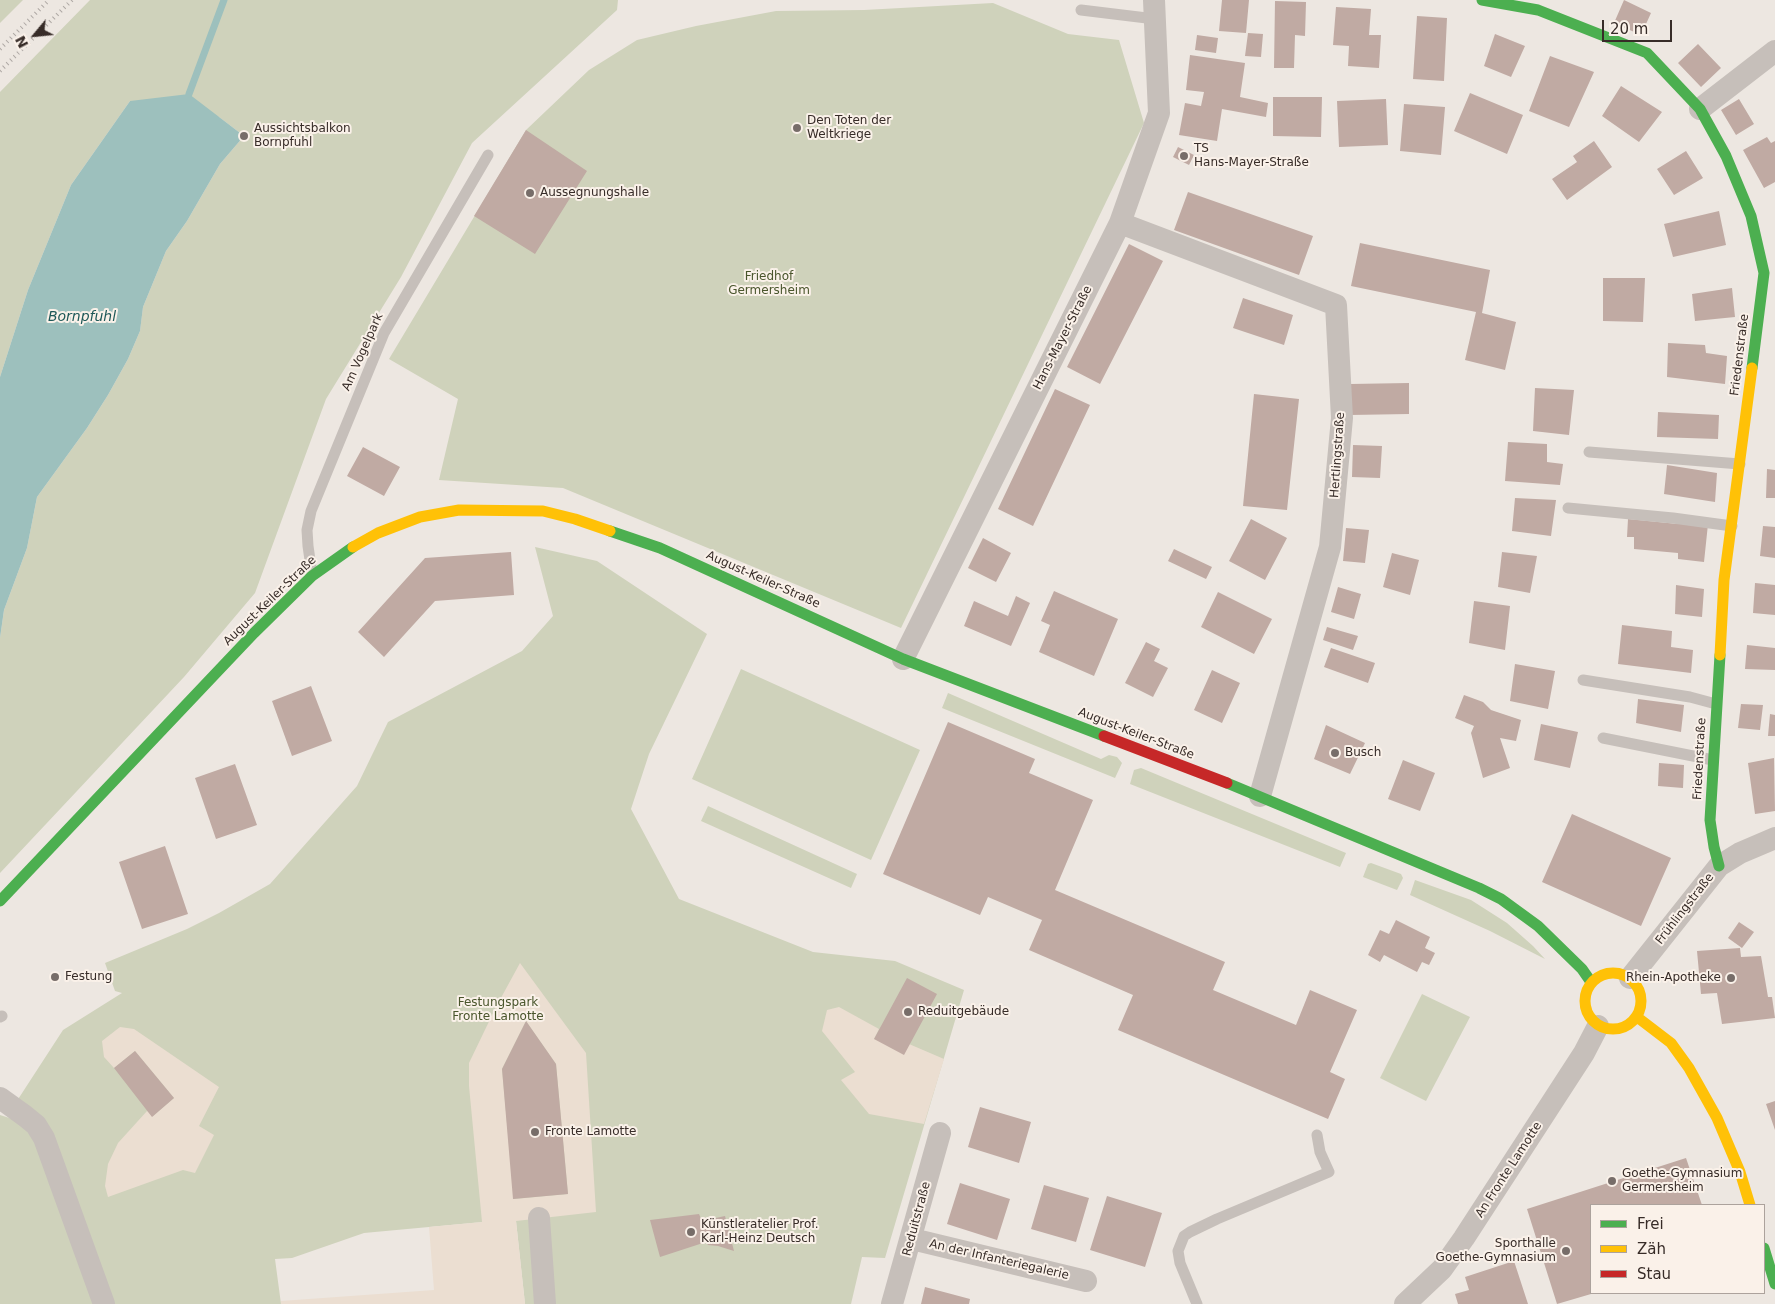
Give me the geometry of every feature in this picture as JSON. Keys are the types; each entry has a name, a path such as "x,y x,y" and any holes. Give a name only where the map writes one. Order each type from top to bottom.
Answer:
{"street":[{"name":"Friedenstraße","path":"1482,0 1538,10 1647,53 1700,109 1726,156 1751,216 1770,272 1724,580 1710,820 1719,866"},
{"name":"Hans-Mayer-Straße","path":"903,659 1120,223 1159,113 1155,10"},
{"path":"1700,109 1775,51"},
{"name":"Hertlingstraße","path":"1120,223 1336,305 1342,418 1330,546 1260,796"},
{"name":"August-Keiler-Straße","path":"0,901 254,633 312,576 346,551 370,538 420,517 459,510 526,510 543,511 575,519 660,548 903,659 1260,796 1479,888 1501,899 1538,926 1582,969 1591,982"},
{"name":"Frühlingstraße","path":"1630,978 1719,866 1740,852 1775,838"},
{"path":"1614,972 1630,978 1640,992 1641,1009 1637,1016 1623,1028 1615,1030 1598,1026 1587,1014 1584,1006 1586,989 1598,976 1614,972"},
{"path":"1637,1016 1670,1043 1693,1074 1717,1118 1740,1172 1750,1204"},
{"name":"An Fronte Lamotte","path":"1405,1304 1442,1269 1464,1238 1584,1053 1598,1026"},
{"path":"0,1098 25,1116 36,1126 44,1138 104,1304"},
{"name":"Reduitstraße","path":"892,1304 912,1239 940,1133"},
{"path":"538,1218 545,1304"},
{"name":"An der Infanteriegalerie","path":"912,1239 1086,1281"},
{"path":"1765,1251 1775,1284"}],"lane":[{"path":"1081,10 1155,10"},
{"name":"Am Vogelpark","path":"312,576 308,546 311,511 384,333 488,155"},
{"path":"1589,452 1740,464"},
{"path":"1568,508 1673,518 1732,526"},
{"path":"1583,680 1690,697 1716,704"},
{"path":"1603,738 1713,760"},
{"path":"1197,1304 1180,1263 1178,1251 1184,1236 1329,1172 1320,1152 1317,1135"}],"green space":[{"path":"0,0 23,0 0,23"},
{"path":"90,0 618,0 617,10 472,143 401,277 326,399 255,593 184,677 0,873 0,638 4,610 27,548 37,497 87,428 108,395 128,359 140,331 143,307 166,251 187,221 220,164 244,136 219,117 130,101 71,185 28,290 0,377 0,92"},
{"name":"Friedhof Germersheim","path":"993,3 1068,34 1119,40 1144,123 901,628 563,488 439,480 458,399 389,359 526,130 589,70 637,40 696,26 776,11 864,10"},
{"name":"Festungspark Fronte Lamotte","path":"535,547 597,561 707,634 649,754 631,809 679,899 813,952 895,961 964,990 885,1258 862,1257 851,1304 525,1304 516,1221 483,1222 364,1233 292,1258 275,1259 281,1304 0,1304 0,1115 19,1121 13,1107 63,1030 122,993 115,991 105,963 187,929 270,884 357,786 388,722 522,651 553,616"},
{"path":"741,669 920,750 871,860 692,779"},
{"path":"948,693 1101,759 1109,755 1117,757 1122,763 1115,778 942,708"},
{"path":"1141,768 1346,853 1340,867 1130,784 1134,770"},
{"path":"708,806 857,874 851,888 701,821"},
{"path":"1371,863 1401,874 1403,878 1397,890 1363,877 1368,864"},
{"path":"1415,880 1471,900 1507,923 1545,959 1490,931 1410,895"},
{"path":"1422,994 1470,1017 1426,1101 1380,1078"}],"shaded area":[{"path":"520,963 586,1053 596,1212 516,1221 525,1304 281,1304 281,1301 434,1290 429,1227 482,1222 469,1086 469,1063","holes":["526,1021 556,1064 568,1194 514,1199 502,1069"]},
{"path":"839,1007 879,1029 874,1039 909,1044 944,1059 924,1124 869,1114 841,1080 855,1072 822,1031 827,1010"},
{"path":"120,1027 134,1029 219,1087 199,1126 214,1135 195,1173 183,1170 108,1197 105,1186 108,1164 118,1143 147,1111 153,1116 174,1098 135,1051 114,1068 104,1057 102,1041"}],"water":[{"name":"Bornpfuhl","path":"189,94 244,136 220,164 187,221 166,251 143,307 140,331 128,359 108,395 87,428 37,497 27,548 4,610 0,638 0,377 28,290 71,185 130,101"}],"building":[{"path":"1222,0 1249,0 1246,33 1219,31"},
{"path":"1624,0 1651,13 1641,35 1614,23"},
{"path":"1275,1 1306,2 1305,36 1295,35 1294,68 1274,68"},
{"path":"1336,7 1371,9 1369,35 1381,35 1379,68 1348,66 1349,46 1333,45"},
{"path":"1417,16 1447,18 1444,81 1413,79"},
{"path":"1248,33 1263,34 1261,57 1245,56"},
{"path":"1495,34 1525,46 1511,77 1484,66"},
{"path":"1197,35 1218,38 1216,53 1195,50"},
{"path":"1698,44 1721,68 1701,87 1678,63"},
{"path":"1190,55 1245,63 1240,97 1268,103 1266,117 1222,109 1217,141 1179,135 1185,103 1201,106 1204,92 1186,90"},
{"path":"1550,56 1594,72 1569,127 1529,111"},
{"path":"1621,86 1662,112 1639,142 1602,116"},
{"path":"1470,93 1523,115 1507,154 1454,131"},
{"path":"1273,97 1322,97 1321,137 1273,136"},
{"path":"1386,99 1388,145 1339,147 1337,101"},
{"path":"1739,99 1754,124 1736,135 1721,110"},
{"path":"1404,104 1445,107 1441,155 1400,151"},
{"name":"Aussegnungshalle","path":"526,130 587,171 535,254 474,216"},
{"path":"1767,137 1771,143 1775,141 1775,182 1764,188 1743,150"},
{"path":"1594,141 1612,167 1567,200 1552,179 1577,162 1573,156"},
{"name":"TS Hans-Mayer-Straße","path":"1178,147 1194,155 1189,165 1173,157"},
{"path":"1686,151 1703,178 1674,195 1657,169"},
{"path":"1188,192 1313,236 1299,275 1174,230"},
{"path":"1719,211 1726,245 1673,257 1664,224"},
{"path":"1360,243 1490,270 1482,313 1516,322 1505,370 1465,360 1476,312 1351,286"},
{"path":"1129,244 1163,261 1100,384 1067,367"},
{"path":"1603,278 1645,278 1643,322 1603,321"},
{"path":"1732,288 1735,317 1695,321 1692,294"},
{"path":"1243,298 1293,315 1284,345 1233,328"},
{"path":"1668,343 1705,345 1706,353 1727,356 1725,384 1667,377"},
{"path":"1409,383 1409,414 1350,415 1350,384"},
{"path":"1535,388 1574,390 1569,435 1533,431"},
{"path":"1055,389 1090,405 1033,526 998,509"},
{"path":"1254,394 1299,399 1287,510 1243,506"},
{"path":"1658,412 1719,415 1718,439 1657,437"},
{"path":"1508,442 1547,444 1547,462 1563,464 1560,485 1505,481"},
{"path":"1353,445 1382,446 1380,478 1352,477"},
{"path":"363,447 400,467 384,496 347,476"},
{"path":"1667,465 1717,473 1715,502 1664,494"},
{"path":"1767,469 1775,470 1775,498 1766,498"},
{"path":"1515,498 1556,500 1551,536 1512,531"},
{"path":"1251,519 1287,538 1265,580 1229,561"},
{"path":"1628,519 1678,524 1708,524 1704,562 1678,559 1678,553 1634,549 1634,537 1627,537"},
{"path":"1763,526 1775,527 1775,558 1760,556"},
{"path":"1346,528 1369,530 1365,563 1343,561"},
{"path":"983,538 1011,553 996,582 968,568"},
{"path":"1174,549 1212,567 1206,579 1168,561"},
{"path":"511,552 514,595 435,601 384,657 358,632 425,558"},
{"path":"1502,552 1537,556 1530,593 1498,587"},
{"path":"1392,553 1419,560 1410,595 1383,587"},
{"path":"1755,583 1775,585 1775,615 1753,613"},
{"path":"1676,585 1704,589 1702,617 1675,614"},
{"path":"1338,587 1361,594 1354,619 1331,612"},
{"path":"1054,591 1118,619 1094,676 1039,652 1050,625 1041,621"},
{"path":"1218,592 1272,619 1254,654 1201,627"},
{"path":"1016,596 1030,603 1011,646 964,626 974,601 1008,616"},
{"path":"1474,601 1510,606 1505,650 1469,643"},
{"path":"1622,625 1672,631 1671,647 1693,650 1691,673 1618,664"},
{"path":"1327,627 1358,636 1353,650 1323,640"},
{"path":"1146,642 1160,649 1154,661 1168,668 1153,697 1125,683"},
{"path":"1747,645 1775,648 1775,670 1745,669"},
{"path":"1331,648 1375,663 1368,683 1324,667"},
{"path":"1515,664 1555,671 1548,709 1510,701"},
{"path":"1212,670 1240,683 1222,723 1194,710"},
{"path":"311,686 332,741 292,756 272,701"},
{"path":"1464,695 1483,702 1491,710 1521,720 1516,741 1500,738 1510,768 1483,778 1471,733 1474,726 1455,718"},
{"path":"1638,699 1684,705 1681,732 1636,723"},
{"path":"1741,704 1763,705 1760,730 1738,728"},
{"path":"1770,714 1775,715 1775,736 1768,736"},
{"path":"948,722 1035,759 1029,773 1093,800 1055,890 1225,962 1213,990 1296,1025 1310,990 1357,1010 1330,1072 1345,1079 1328,1119 1118,1030 1133,995 1029,950 1042,920 988,897 980,915 883,874"},
{"path":"1541,724 1578,732 1570,768 1534,760"},
{"path":"1326,725 1365,743 1350,774 1314,759"},
{"path":"1774,758 1775,811 1755,814 1748,763"},
{"path":"1403,760 1435,773 1420,811 1388,799"},
{"path":"1659,763 1684,765 1683,788 1658,786"},
{"path":"235,764 257,825 216,839 195,778"},
{"path":"1572,814 1671,858 1641,926 1542,882"},
{"path":"165,846 188,914 142,929 119,862"},
{"path":"1396,920 1430,937 1425,948 1435,953 1429,965 1422,962 1417,972 1384,955 1380,962 1368,955 1380,930 1389,934"},
{"path":"1739,922 1754,932 1742,948 1728,938"},
{"path":"1740,948 1741,957 1761,956 1768,997 1772,997 1775,1018 1722,1024 1717,993 1701,994 1697,951"},
{"name":"Reduitgebäude","path":"907,978 937,994 904,1055 874,1039"},
{"name":"Fronte Lamotte","path":"526,1021 556,1064 568,1194 513,1199 502,1069"},
{"path":"135,1051 174,1098 152,1117 114,1068"},
{"path":"1775,1101 1775,1130 1766,1104"},
{"path":"980,1107 1031,1122 1019,1163 968,1147"},
{"name":"Sporthalle Goethe-Gymnasium","path":"1686,1158 1702,1204 1590,1204 1591,1294 1557,1304 1527,1209"},
{"path":"960,1183 1010,1199 997,1240 947,1224"},
{"path":"1044,1185 1089,1198 1076,1242 1031,1229"},
{"path":"1107,1196 1162,1213 1145,1267 1090,1250"},
{"name":"Künstleratelier Prof. Karl-Heinz Deutsch","path":"699,1214 702,1221 725,1216 734,1251 708,1245 706,1242 660,1257 650,1220"},
{"path":"1514,1261 1528,1304 1458,1304 1455,1294 1469,1290 1465,1277"},
{"path":"925,1287 970,1299 969,1304 921,1304"}],"waterway":[{"name":"Bornpfuhl","path":"189,94 224,0"}],"railway":[{"path":"0,49 49,0"},
{"path":"0,71 72,0"}],"traffic: fast":[{"path":"1482,0 1538,10 1647,53 1700,109 1726,156 1751,216 1764,273 1752,368"},
{"path":"610,531 660,548 903,659 1104,736"},
{"path":"0,901 254,633 312,576 353,547"},
{"path":"1719,866 1710,820 1720,655"},
{"path":"1227,783 1479,888 1501,899 1538,926 1582,969 1591,982"},
{"path":"1765,1251 1775,1284"}],"traffic: slow":[{"path":"1720,655 1724,580 1752,368"},
{"path":"353,547 378,533 420,517 459,510 543,511 610,531"},
{"path":"1607,973 1619,973 1629,977 1637,985 1641,1001 1637,1017 1629,1025 1619,1029 1607,1029 1597,1025 1589,1017 1585,1007 1585,995 1589,985 1597,977 1607,973"},
{"path":"1637,1017 1671,1043 1689,1068 1717,1118 1740,1172 1750,1204"}],"traffic: jam":[{"path":"1104,736 1227,783"}],"place":[{"name":"Den Toten der Weltkriege","path":"797,128"},
{"name":"Aussichtsbalkon Bornpfuhl","path":"244,136"},
{"name":"TS Hans-Mayer-Straße","path":"1184,156"},
{"name":"Aussegnungshalle","path":"530,193"},
{"name":"Busch","path":"1335,753"},
{"name":"Festung","path":"55,977"},
{"name":"Rhein-Apotheke","path":"1731,978"},
{"name":"Reduitgebäude","path":"908,1012"},
{"name":"Fronte Lamotte","path":"535,1132"},
{"name":"Goethe-Gymnasium Germersheim","path":"1612,1181"},
{"name":"Künstleratelier Prof. Karl-Heinz Deutsch","path":"691,1232"},
{"name":"Sporthalle Goethe-Gymnasium","path":"1566,1251"}]}
